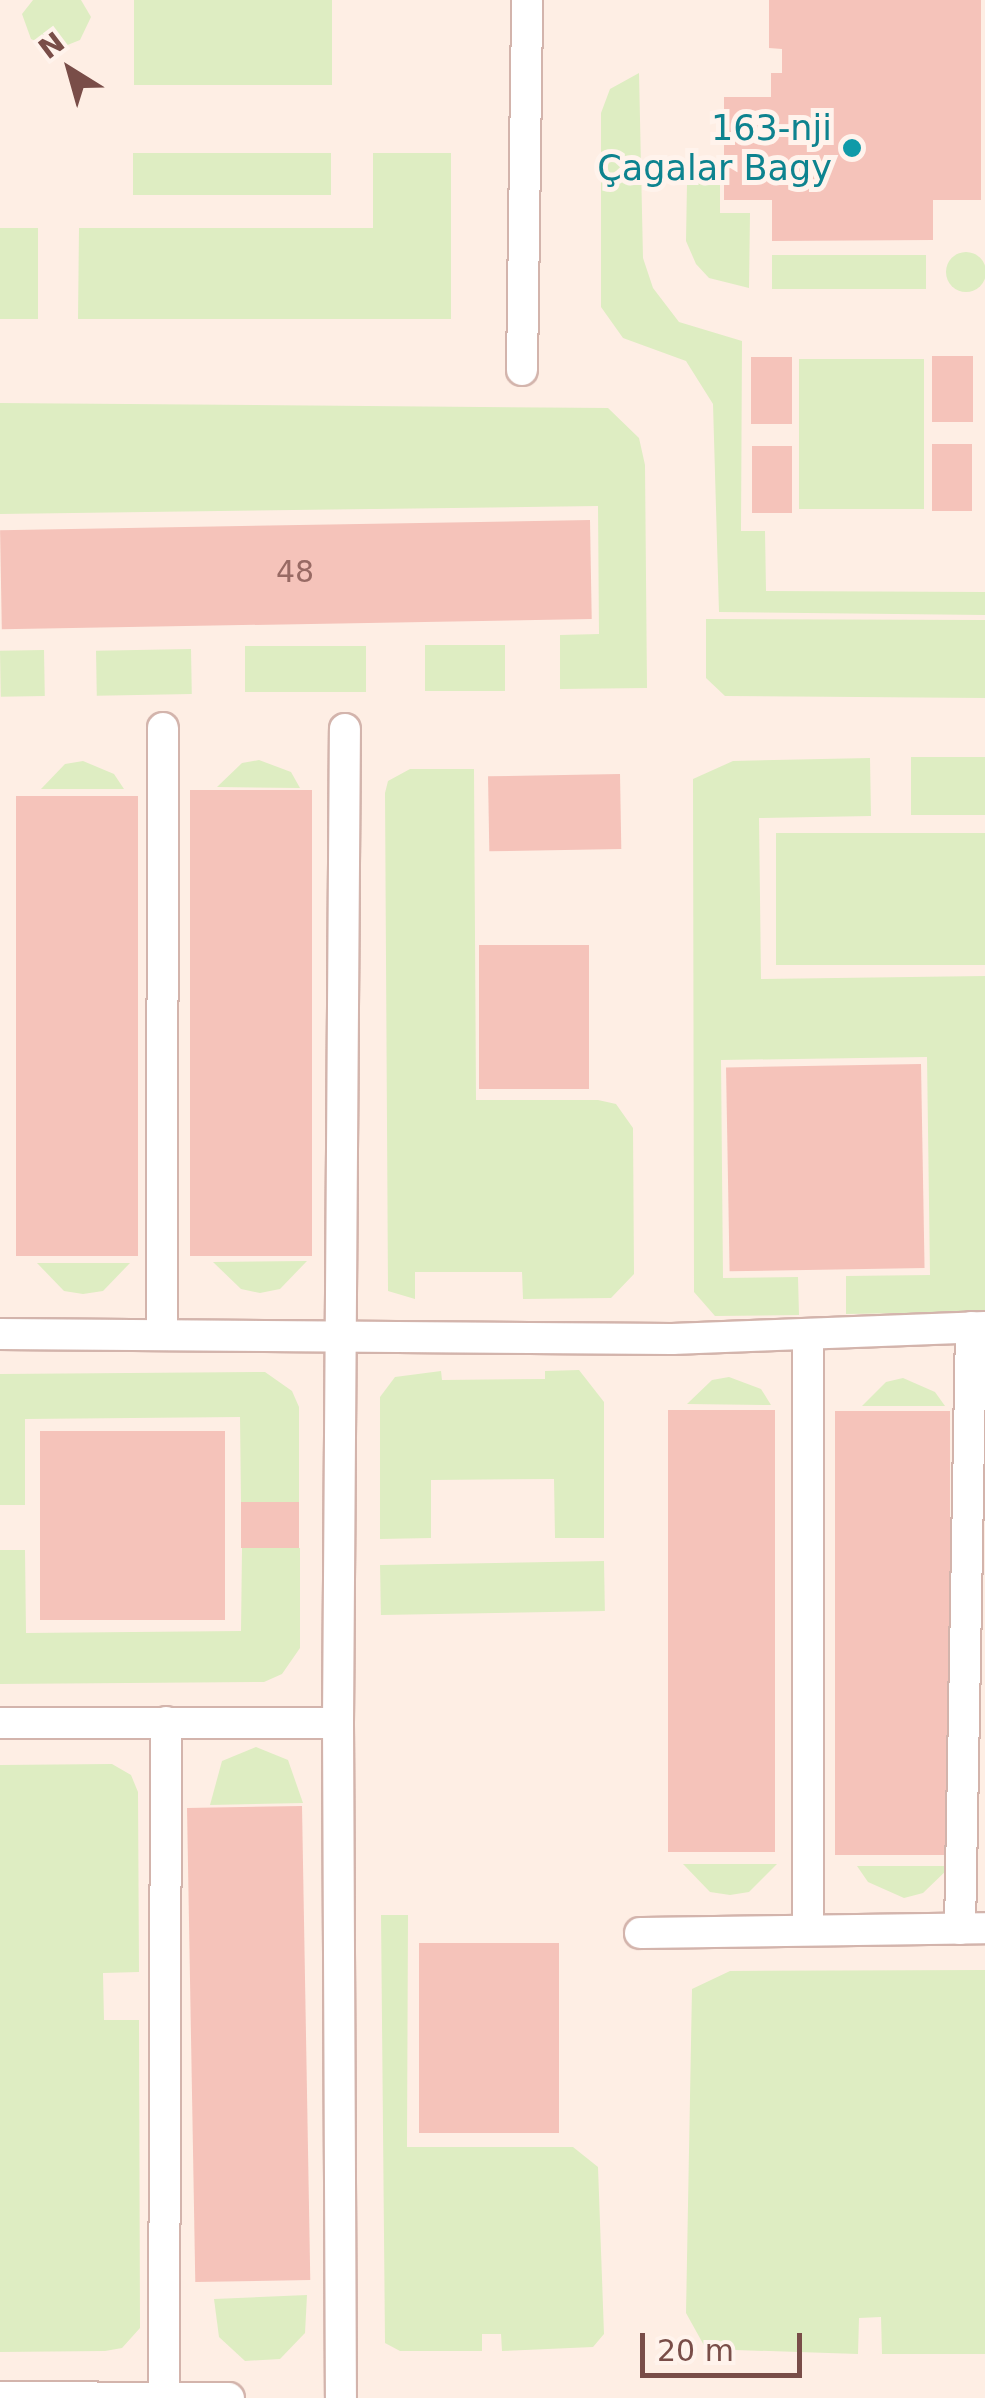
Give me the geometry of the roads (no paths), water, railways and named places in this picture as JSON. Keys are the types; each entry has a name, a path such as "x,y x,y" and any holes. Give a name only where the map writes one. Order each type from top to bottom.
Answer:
{"lane":[{"path":"522,370 527,0"},
{"path":"162,1335 163,728"},
{"path":"340,2398 338,1723 345,729"},
{"path":"0,1334 808,1336 978,1327 973,1928 640,1933"},
{"path":"808,1336 808,1929"},
{"path":"164,2398 166,1722"},
{"path":"0,1723 338,1723"},
{"path":"0,2396 229,2398"}],"place":[{"name":"163-nji Çagalar Bagy","path":"852,148"}]}
